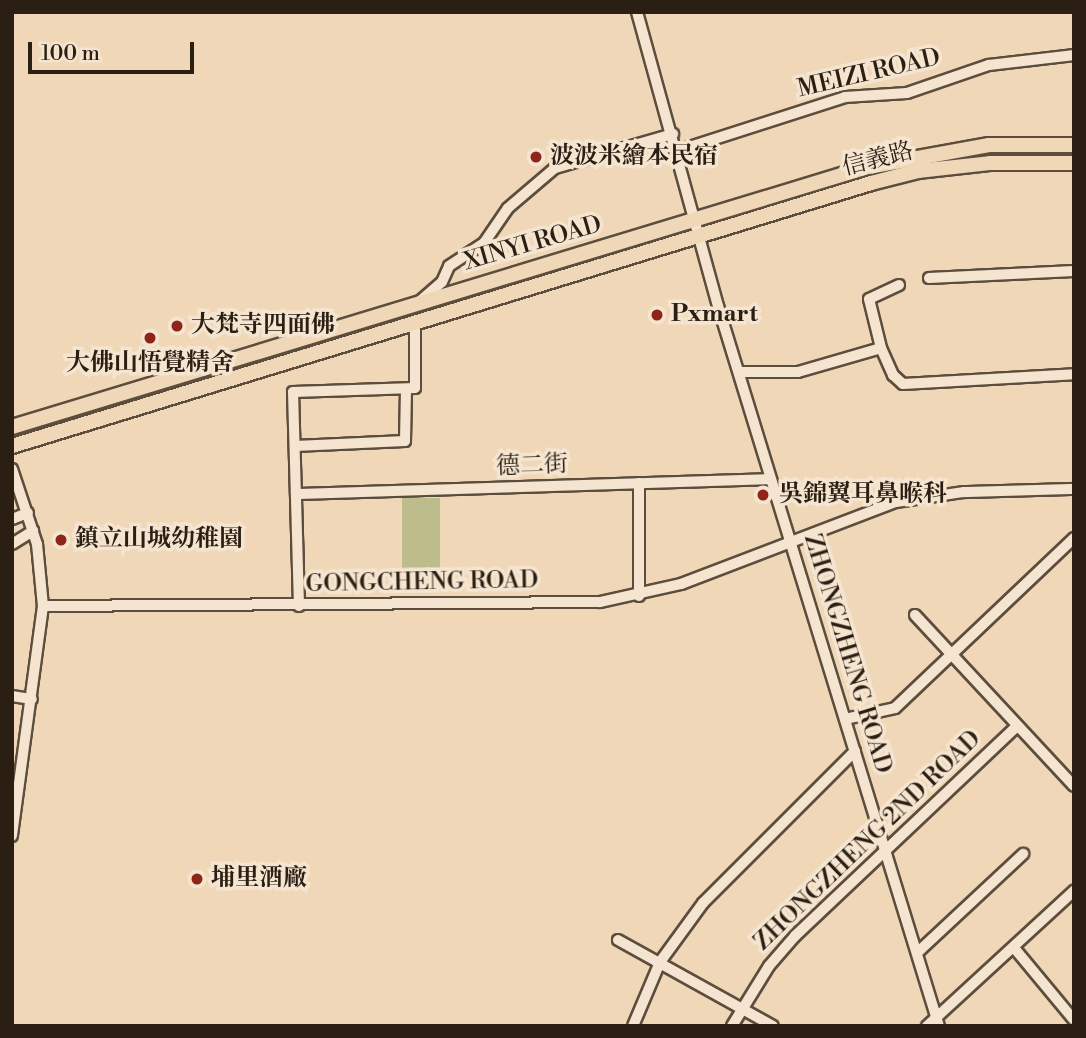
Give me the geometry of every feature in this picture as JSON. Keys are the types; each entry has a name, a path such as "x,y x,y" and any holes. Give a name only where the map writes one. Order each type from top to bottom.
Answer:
{"main road":[{"name":"XINYI ROAD","path":"12,446 415,324 916,155 989,145 1074,145"},
{"name":"信義路","path":"697,229 918,171 990,163 1074,163"},
{"name":"XINYI ROAD","path":"12,427 419,301 697,229"},
{"path":"349,323 354,342"}],"street":[{"name":"ZHONGZHENG ROAD","path":"637,12 769,479 918,952 934,1023"},
{"name":"MEIZI ROAD","path":"677,151 845,97 906,93 989,65 1074,55"},
{"path":"419,301 442,282 449,266 484,243 508,208 555,168 673,134"},
{"path":"929,278 1074,271"},
{"path":"900,285 869,299 881,348 893,375 903,384 1074,373"},
{"path":"295,446 405,442 415,324"},
{"path":"740,372 798,372 881,348"},
{"path":"299,606 293,391 411,388"},
{"path":"12,468 33,531 43,606 12,836"},
{"name":"德二街","path":"296,494 769,479"},
{"path":"639,483 639,596"},
{"name":"GONGCHENG ROAD","path":"43,606 600,602 639,596 896,502 964,492 1074,489"},
{"path":"12,519 28,513"},
{"path":"12,544 33,531"},
{"path":"845,719 895,708 1074,538"},
{"path":"915,615 1074,786"},
{"path":"12,696 32,699"},
{"name":"ZHONGZHENG 2ND ROAD","path":"732,1026 740,1010 795,936 1017,726"},
{"path":"633,1026 660,962 703,903 855,751"},
{"path":"918,952 1023,853"},
{"path":"934,1023 1074,891"},
{"path":"618,940 773,1026"},
{"path":"1015,949 1074,1020"}],"green space":[{"path":"402,498 440,498 440,589 402,589"}],"place":[{"name":"波波米繪本民宿","path":"536,157"},
{"name":"Pxmart","path":"657,315"},
{"name":"大梵寺四面佛","path":"177,326"},
{"name":"大佛山悟覺精舍","path":"150,338"},
{"name":"吳錦翼耳鼻喉科","path":"763,495"},
{"name":"鎮立山城幼稚園","path":"61,540"},
{"name":"埔里酒廠","path":"197,879"}]}
